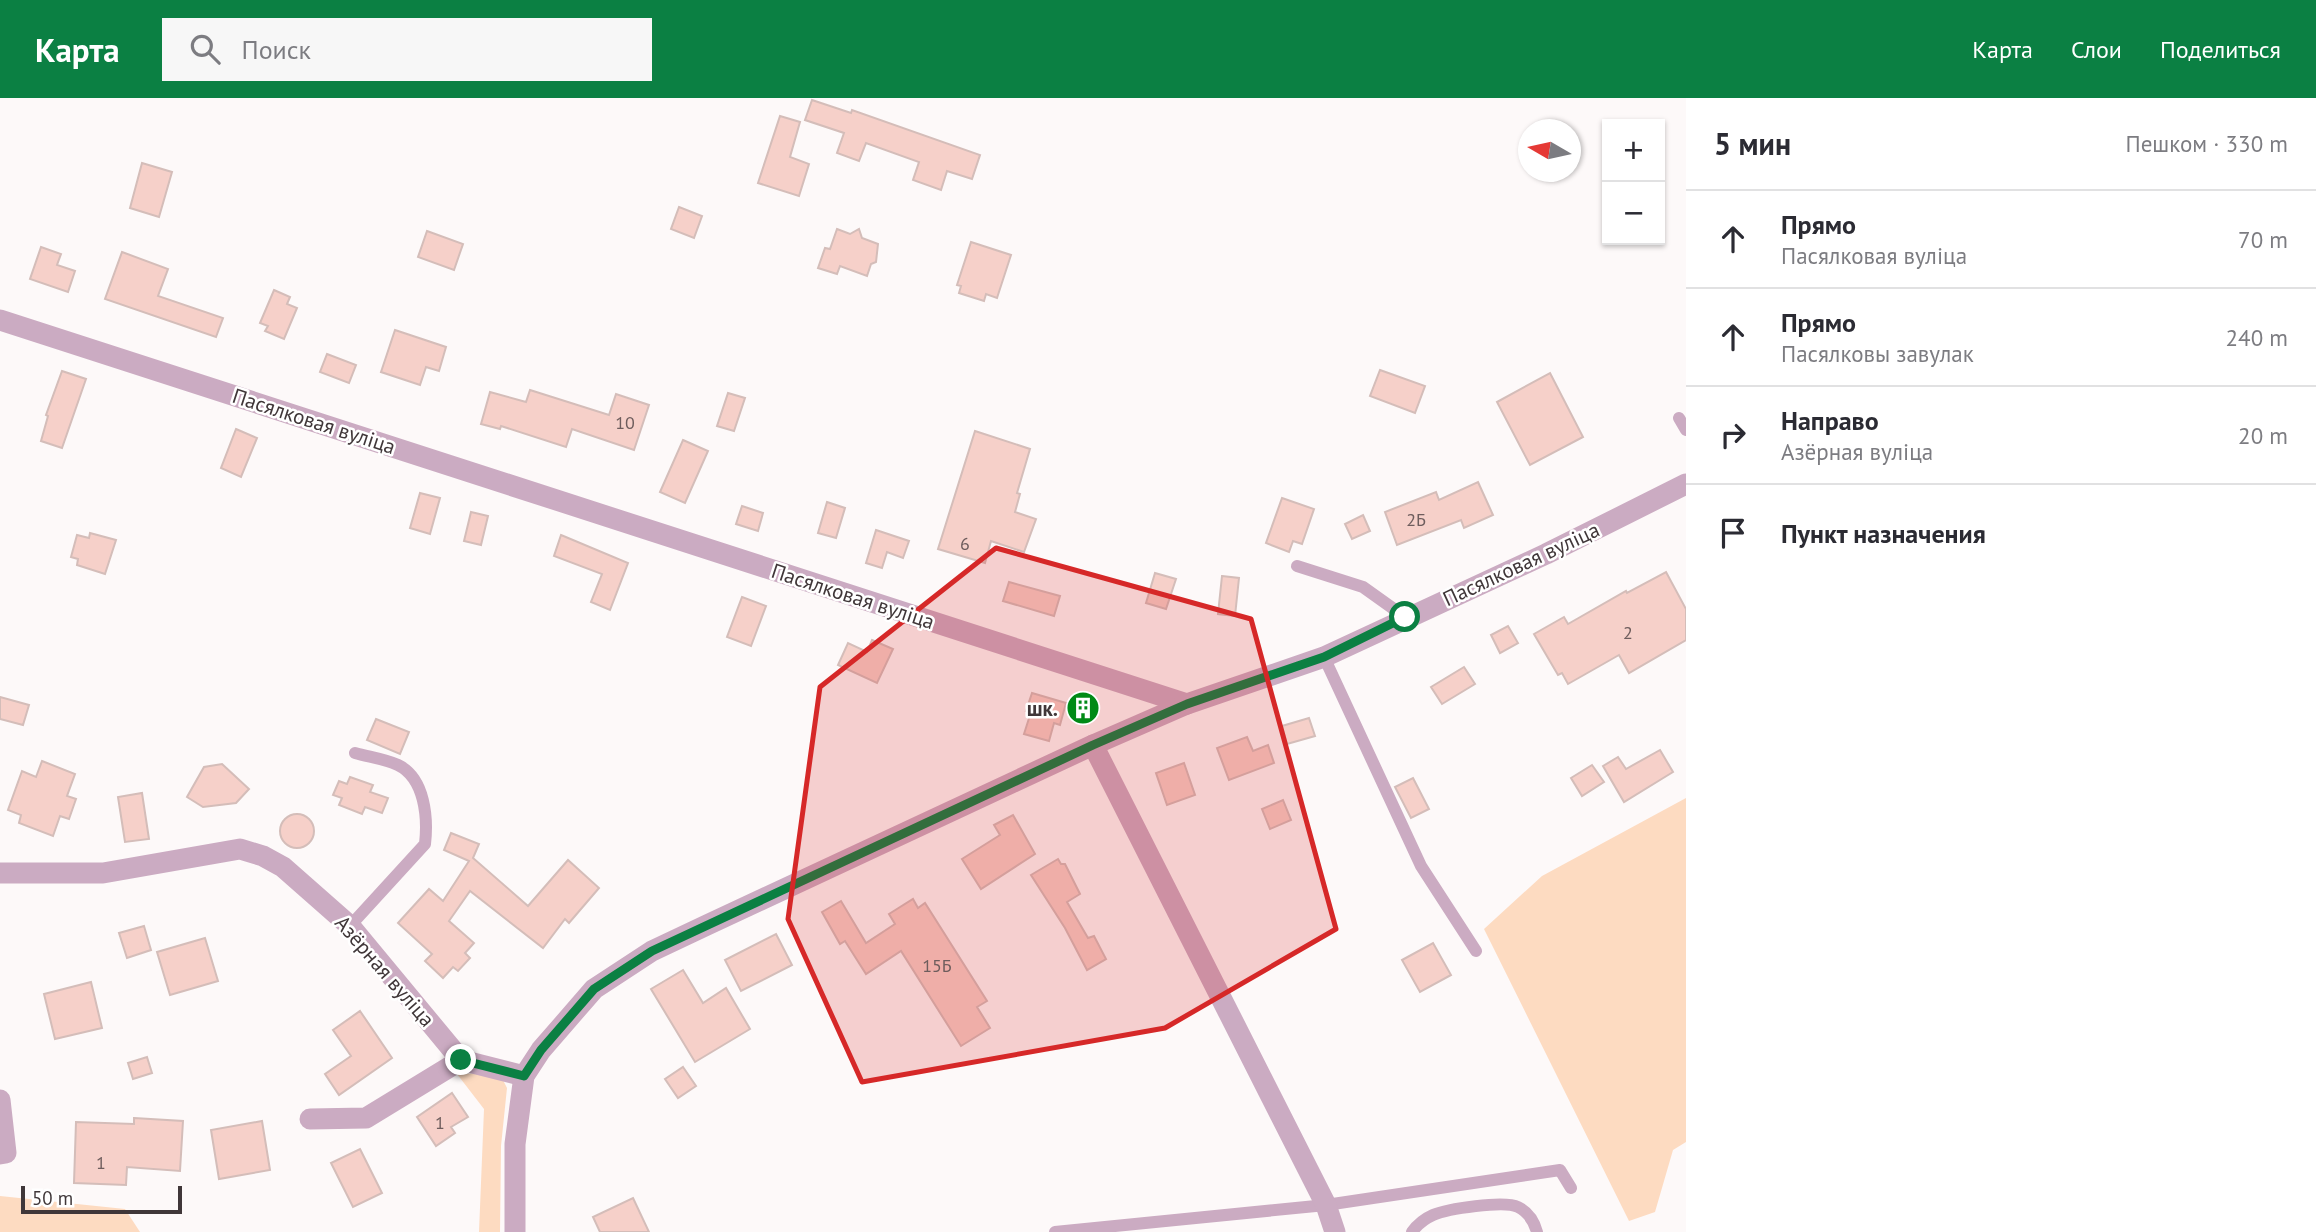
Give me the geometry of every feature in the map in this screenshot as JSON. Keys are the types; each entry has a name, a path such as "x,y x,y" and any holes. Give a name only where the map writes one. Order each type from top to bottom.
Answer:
{"street":[{"name":"Пасялковая вуліца","path":"0,320 1187,704 1324,657 1405,617 1546,554 1686,484"},
{"path":"515,1232 515,1144 524,1076 541,1050 594,989 652,951 1093,745 1187,704"},
{"path":"1093,745 1326,1205 1335,1232"},
{"name":"Азёрная вуліца","path":"0,873 103,873 240,849 263,856 283,867 350,926 461,1060"},
{"path":"310,1119 366,1118 461,1060 524,1076"},
{"path":"0,1100 6,1153 0,1154"}],"lane":[{"path":"1679,418 1686,430"},
{"path":"1297,566 1363,587 1405,617"},
{"path":"1324,657 1421,866 1476,951"},
{"path":"350,926 425,844 427,826 420,791 411,775 399,765 355,753"},
{"path":"1055,1232 1326,1205 1560,1170 1571,1188"},
{"path":"1412,1232 1422,1221 1436,1214 1498,1203 1516,1206 1529,1215 1537,1232"}],"highlighted area":[{"path":"996,548 1251,619 1336,929 1165,1028 862,1082 788,919 820,687"}],"shaded area":[{"path":"1686,798 1686,1142 1673,1150 1655,1212 1629,1221 1484,929 1542,876"},
{"path":"493,1073 502,1078 507,1088 501,1146 500,1232 479,1232 484,1109 457,1074"},
{"path":"0,1196 125,1209 140,1232 0,1232"}],"building":[{"path":"812,100 851,113 852,110 980,155 972,179 947,171 941,190 913,180 919,162 866,143 859,161 837,153 844,133 805,120"},
{"path":"780,116 800,122 790,157 809,164 799,196 758,183"},
{"path":"142,163 172,172 159,217 130,208"},
{"path":"679,207 702,216 694,238 671,229"},
{"path":"837,229 850,234 859,229 862,238 878,244 876,262 871,264 867,276 840,266 837,274 818,268 825,248 830,249"},
{"path":"427,231 463,244 454,270 418,257"},
{"path":"971,242 1011,255 997,298 986,294 984,301 959,293 961,286 957,285"},
{"path":"41,247 61,254 57,265 75,271 68,292 30,279"},
{"path":"122,252 168,269 158,296 223,318 216,337 105,299"},
{"path":"274,290 290,297 287,304 297,308 284,339 265,331 268,326 260,323"},
{"path":"395,330 446,347 439,371 426,367 420,385 381,372"},
{"path":"327,354 356,365 349,383 320,372"},
{"path":"1380,370 1425,386 1415,413 1370,396"},
{"path":"62,371 86,379 62,448 41,441 48,416 46,415"},
{"path":"1550,373 1583,437 1530,465 1497,402"},
{"path":"530,390 609,415 616,394 649,405 634,450 572,429 566,447 501,426 500,429 481,424 490,392 526,402"},
{"path":"728,393 745,398 734,431 717,426"},
{"path":"236,429 257,438 241,477 221,468"},
{"path":"975,431 1030,449 1017,493 1020,494 1015,512 1036,519 1024,552 991,541 985,563 938,549"},
{"path":"683,440 708,451 685,503 660,492"},
{"path":"1478,482 1493,515 1464,528 1461,520 1397,545 1385,512 1436,492 1439,500"},
{"path":"420,493 440,498 430,534 410,528"},
{"path":"1282,498 1314,509 1302,544 1293,541 1289,552 1266,543"},
{"path":"827,502 845,508 836,538 818,533"},
{"path":"742,506 763,513 758,531 736,524"},
{"path":"471,512 488,516 481,545 464,541"},
{"path":"1363,515 1370,531 1352,539 1345,524"},
{"path":"876,530 909,541 903,558 887,552 882,568 866,563"},
{"path":"90,533 116,540 105,574 77,565 78,559 71,557 77,535 89,538"},
{"path":"561,535 628,563 610,610 591,602 602,574 554,556"},
{"path":"1666,572 1686,609 1686,640 1629,673 1619,655 1568,684 1562,673 1558,675 1534,634 1564,617 1568,624"},
{"path":"1155,573 1176,579 1166,609 1146,603"},
{"path":"1222,576 1239,578 1235,616 1218,614"},
{"path":"1009,582 1060,596 1054,616 1003,601"},
{"path":"742,597 766,606 751,646 727,637"},
{"path":"1508,626 1518,643 1500,653 1491,635"},
{"path":"872,640 893,649 877,683 838,665 848,643 867,652"},
{"path":"1464,667 1475,684 1442,704 1431,687"},
{"path":"1032,693 1066,703 1060,725 1054,723 1049,741 1024,734 1031,712 1026,711"},
{"path":"0,697 29,705 23,725 0,719"},
{"path":"1309,718 1315,736 1287,744 1282,726"},
{"path":"376,719 409,732 400,754 367,740"},
{"path":"1247,737 1253,751 1268,745 1274,763 1229,780 1217,748"},
{"path":"1660,750 1673,772 1624,802 1603,766 1618,757 1626,769"},
{"path":"42,761 75,774 67,796 76,799 69,819 60,816 53,836 19,823 21,815 8,810 22,771 36,777"},
{"path":"1184,763 1195,795 1167,805 1156,773"},
{"path":"222,764 249,789 236,803 203,807 187,797 204,767"},
{"path":"1592,765 1604,782 1582,796 1571,778"},
{"path":"350,777 373,785 370,792 388,798 382,813 365,807 362,814 339,805 342,798 333,795 339,781 347,784"},
{"path":"1413,778 1429,809 1411,818 1395,787"},
{"path":"142,793 149,839 125,842 118,797"},
{"path":"1283,800 1291,820 1270,829 1262,809"},
{"path":"297,814 309,819 314,831 309,843 297,848 285,843 280,831 285,819"},
{"path":"1013,815 1035,854 981,889 962,859 1000,835 994,825"},
{"path":"451,833 479,844 473,858 528,906 568,860 599,888 569,923 565,919 543,948 470,891 449,921 474,943 465,953 470,958 458,971 453,967 443,978 425,961 432,954 398,923 429,889 443,901 469,861 444,850"},
{"path":"1058,859 1061,864 1065,864 1080,894 1067,902 1088,938 1094,936 1106,959 1087,970 1065,928 1031,875"},
{"path":"913,899 918,908 925,903 987,1001 977,1007 990,1028 961,1046 901,951 866,974 845,941 840,944 822,912 841,901 866,943 895,924 889,914"},
{"path":"144,926 151,950 127,958 119,933"},
{"path":"776,934 792,965 741,991 725,960"},
{"path":"205,938 218,981 170,995 157,952"},
{"path":"1433,943 1451,975 1420,992 1402,960"},
{"path":"683,970 703,1003 726,988 750,1029 695,1062 651,989"},
{"path":"91,982 102,1028 55,1039 44,994"},
{"path":"360,1011 392,1058 339,1095 325,1074 351,1056 333,1030"},
{"path":"147,1057 152,1073 133,1079 128,1063"},
{"path":"683,1067 696,1086 678,1098 665,1079"},
{"path":"452,1093 468,1117 451,1127 455,1133 436,1146 417,1117"},
{"path":"134,1118 183,1121 180,1171 127,1167 126,1185 74,1183 76,1122 134,1124"},
{"path":"262,1121 270,1170 219,1179 211,1130"},
{"path":"360,1149 382,1193 353,1207 331,1163"},
{"path":"633,1198 649,1232 600,1232 593,1217"}],"place":[{"name":"шк.","path":"1083,708"}],"route":[{"path":"461,1060 524,1076 541,1050 594,989 652,951 1093,745 1187,704 1324,657 1405,617"}]}
